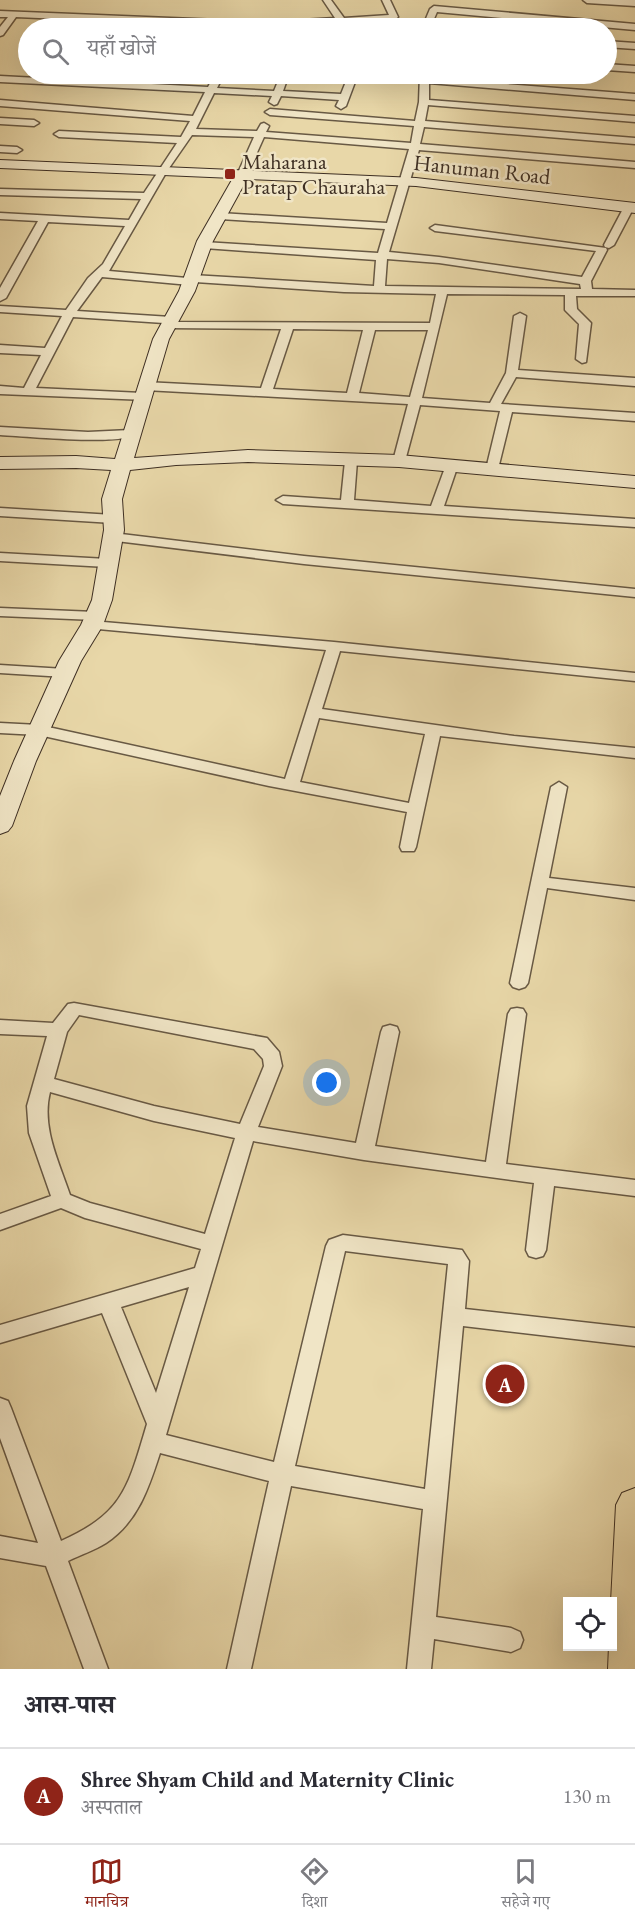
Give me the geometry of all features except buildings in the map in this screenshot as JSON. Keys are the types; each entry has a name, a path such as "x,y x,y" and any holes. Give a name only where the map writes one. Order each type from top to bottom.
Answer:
{"main road":[{"path":"628,1669 635,1505"}],"street":[{"path":"327,0 338,18"},
{"path":"386,0 394,17 387,18"},
{"path":"430,18 440,0"},
{"path":"587,0 635,3"},
{"path":"434,9 534,18"},
{"path":"0,14 120,18"},
{"path":"0,33 14,14"},
{"path":"617,25 635,27"},
{"path":"617,45 635,46"},
{"path":"617,68 635,69"},
{"path":"0,79 18,78"},
{"path":"103,84 344,97"},
{"path":"28,392 69,314 92,280 107,266 130,223 196,119 213,84"},
{"path":"2,817 65,673 102,600 112,528 112,499 120,465 161,339 191,280 204,245 242,175 281,84"},
{"path":"336,117 350,84"},
{"path":"379,289 383,256 424,102 424,84"},
{"path":"498,84 635,97"},
{"path":"0,102 196,119"},
{"path":"424,102 635,119"},
{"path":"270,112 635,141"},
{"path":"0,121 34,123"},
{"path":"59,134 186,136 261,134 635,165"},
{"path":"0,149 17,150"},
{"name":"Hanuman Road","path":"0,164 403,181 632,208"},
{"path":"0,192 147,196"},
{"path":"609,245 632,208"},
{"path":"0,216 130,223"},
{"path":"220,216 392,226"},
{"path":"0,298 44,219"},
{"path":"100,273 379,289 570,293 586,287 602,250 435,228"},
{"path":"204,245 439,260 586,287 635,293"},
{"path":"399,461 417,401 442,290"},
{"path":"570,293 571,310 585,323 582,359"},
{"path":"0,309 170,322 288,327 435,327"},
{"path":"492,469 500,406 512,373 520,316"},
{"path":"266,392 288,327"},
{"path":"352,397 370,327"},
{"path":"0,349 49,352"},
{"path":"512,373 635,382"},
{"path":"0,390 266,392 500,406 635,417"},
{"path":"0,431 88,436 130,434"},
{"path":"0,463 120,465 176,459 248,456 399,461 635,482"},
{"path":"347,504 351,461"},
{"path":"437,508 452,465"},
{"path":"283,500 437,508 635,523"},
{"path":"0,512 303,560 635,592"},
{"path":"0,557 107,563"},
{"path":"0,612 635,677"},
{"path":"291,785 334,646"},
{"path":"0,669 65,673"},
{"path":"312,712 433,731 585,750 635,753"},
{"path":"0,728 39,730 291,785 416,809"},
{"path":"408,847 433,731"},
{"path":"519,983 559,787"},
{"path":"540,882 635,894"},
{"path":"0,1547 53,1556 97,1536 115,1522 134,1496 156,1433 246,1132 273,1066 272,1058 260,1043 74,1009 58,1030 37,1106 39,1133 62,1200"},
{"path":"495,1171 517,1014"},
{"path":"0,1027 58,1030"},
{"path":"364,1153 390,1032"},
{"path":"42,1083 188,1121 364,1153 635,1188"},
{"path":"536,1250 545,1177"},
{"path":"0,1222 62,1200 95,1213 213,1244"},
{"path":"239,1669 336,1246 343,1243 457,1257 459,1261 419,1669"},
{"path":"0,1334 204,1274"},
{"path":"108,1301 156,1433"},
{"path":"453,1316 635,1337"},
{"path":"0,1408 96,1669"},
{"path":"156,1433 282,1474 434,1501"},
{"path":"424,1626 511,1640"}],"place":[{"name":"Maharana Pratap Chauraha","path":"230,174"},
{"name":"Shree Shyam Child and Maternity Clinic","path":"505,1384"}]}
